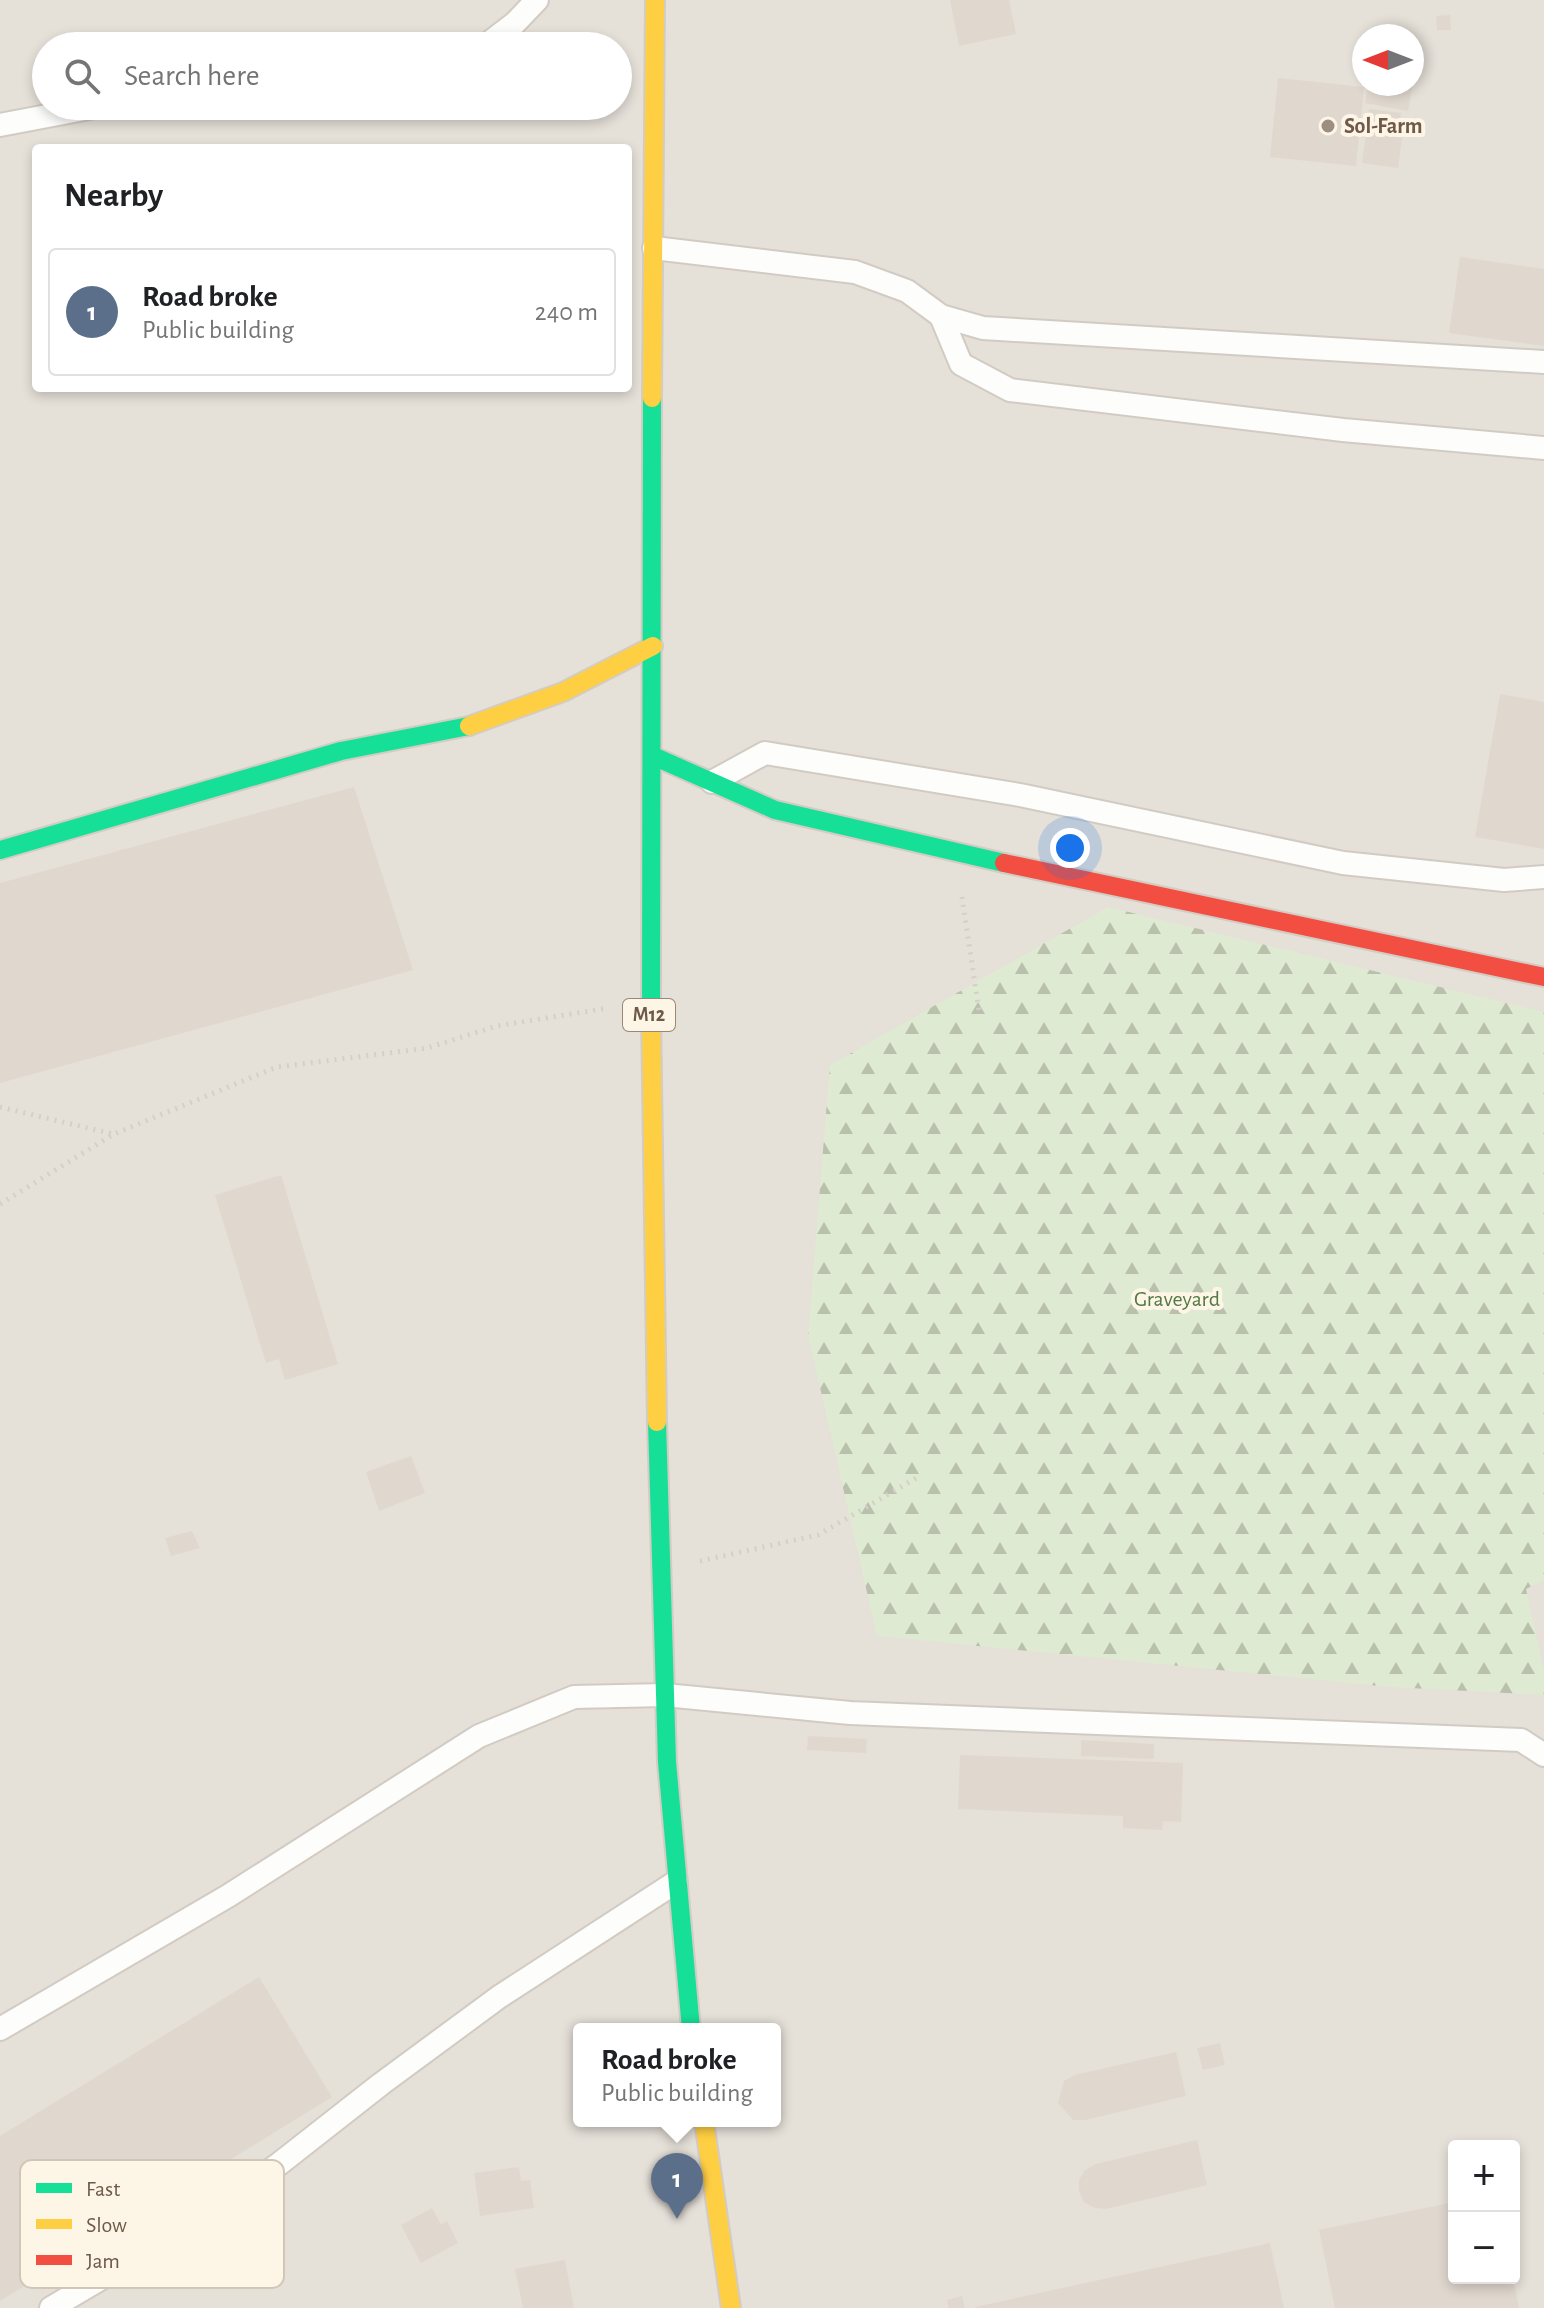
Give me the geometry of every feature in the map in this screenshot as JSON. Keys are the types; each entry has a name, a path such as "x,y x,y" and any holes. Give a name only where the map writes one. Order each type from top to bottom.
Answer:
{"main road":[{"name":"M12","path":"655,0 653,756 649,1002 665,1695 676,1882 690,2023"},
{"path":"0,850 341,751 461,729 563,692 653,646"},
{"path":"653,756 775,810 1142,895 1544,977"},
{"path":"705,2127 731,2308"}],"lane":[{"path":"503,32 537,0"},
{"path":"0,125 32,119"},
{"path":"654,248 855,272 907,291 941,316 983,328 1544,362"},
{"path":"941,316 961,364 1010,390 1343,430 1544,448"},
{"path":"712,782 765,753 1020,795 1343,863 1504,880 1544,877"},
{"path":"0,2029 228,1896 479,1736 574,1697 665,1695 850,1713 1521,1740 1544,1755"},
{"path":"284,2160 499,1997 676,1882"},
{"path":"51,2308 85,2288"}],"path":[{"path":"936,847 960,885 979,1011"},
{"path":"0,1204 114,1134 277,1067 427,1048 497,1026 649,1002"},
{"path":"0,1107 114,1134"},
{"path":"660,1570 818,1535 918,1477"}],"shaded area":[{"path":"0,0 1544,0 1544,2308 0,2308"}],"green space":[{"name":"Graveyard","path":"1108,907 1544,1012 1544,1580 1526,1589 1544,1671 1544,1695 1390,1687 877,1636 808,1335 830,1065"}],"building":[{"path":"950,0 1009,0 1016,34 959,46"},
{"path":"1450,15 1451,30 1437,30 1436,16"},
{"path":"1278,78 1352,86 1352,96 1363,96 1356,166 1270,157"},
{"path":"1366,96 1411,96 1408,111 1365,103"},
{"path":"1369,109 1401,113 1399,131 1403,131 1398,168 1362,163"},
{"path":"1460,257 1544,269 1544,346 1449,333"},
{"path":"1500,694 1544,702 1544,849 1475,837"},
{"path":"354,787 413,970 0,1083 0,883"},
{"path":"281,1175 338,1364 285,1380 279,1359 266,1363 215,1195"},
{"path":"411,1456 425,1493 379,1511 366,1472"},
{"path":"192,1531 200,1548 171,1556 165,1538"},
{"path":"808,1736 867,1739 866,1753 807,1750"},
{"path":"1081,1740 1154,1744 1154,1759 1081,1756"},
{"path":"960,1755 1183,1763 1181,1822 1163,1821 1162,1830 1123,1828 1123,1816 958,1809"},
{"path":"259,1977 332,2097 229,2160 20,2160 21,2288 0,2301 0,2136"},
{"path":"1220,2043 1225,2065 1203,2070 1197,2048"},
{"path":"1176,2052 1186,2096 1085,2120 1073,2120 1058,2103 1064,2081 1075,2075"},
{"path":"1197,2140 1207,2185 1106,2209 1084,2202 1079,2192 1079,2180 1085,2170 1096,2164"},
{"path":"519,2167 521,2181 530,2180 534,2208 480,2216 474,2173"},
{"path":"1448,2203 1448,2284 1514,2284 1519,2308 1335,2308 1319,2230"},
{"path":"432,2208 441,2225 447,2221 458,2243 421,2263 401,2225"},
{"path":"1270,2243 1284,2308 975,2308 975,2307"},
{"path":"565,2260 574,2308 523,2308 515,2269"},
{"path":"962,2296 965,2308 949,2308 947,2300"}],"traffic: fast":[{"path":"651,1014 652,398"},
{"path":"0,850 341,751 469,726"},
{"path":"653,756 775,810 1004,863"},
{"path":"657,1422 667,1762 690,2023"}],"traffic: slow":[{"path":"652,398 655,0"},
{"path":"469,726 563,692 653,646"},
{"path":"651,1014 657,1422"},
{"path":"705,2127 731,2308"}],"traffic: jam":[{"path":"1004,863 1544,977"}],"place":[{"name":"Sol-Farm","path":"1328,126"},
{"name":"Road broke","path":"677,2219"}]}
